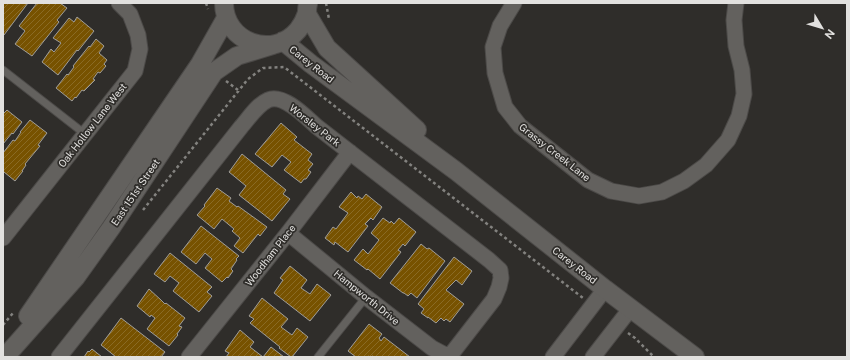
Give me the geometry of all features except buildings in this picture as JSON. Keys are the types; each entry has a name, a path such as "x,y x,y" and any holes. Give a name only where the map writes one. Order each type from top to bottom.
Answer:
{"street":[{"name":"Oak Hollow Lane West","path":"6,228 85,134 135,71 140,49 138,35 130,14 119,3"},
{"name":"Grassy Creek Lane","path":"514,3 500,26 493,47 495,73 505,106 520,126 588,180 612,191 640,196 662,192 684,181 706,165 728,140 739,116 744,94 742,70 736,46 734,20 736,3"},
{"path":"224,7 234,31 245,40 259,45 278,43 294,35 302,25 307,8"},
{"name":"East 151st Street","path":"3,353 200,64 224,7"},
{"name":"Carey Road","path":"307,8 327,48 420,132 456,171"},
{"name":"East 151st Street","path":"5,357 76,277 111,228 214,72 237,56 278,43"},
{"name":"Carey Road","path":"278,43 311,64 456,171 695,357"},
{"name":"Worsley Park","path":"59,357 241,127 258,108 270,99 281,100 292,105 500,270 501,278 494,299 449,357"},
{"name":"Woodham Place","path":"189,357 288,233 350,152"},
{"name":"Hampworth Drive","path":"288,233 366,297 432,348 449,357"},
{"path":"552,357 605,288"},
{"path":"592,357 631,308"}],"lane":[{"path":"3,70 85,134"},
{"path":"318,357 366,297"}],"path":[{"path":"221,78 238,90 248,79 263,68 284,67 592,305"},
{"path":"618,325 635,338 654,357"}]}
